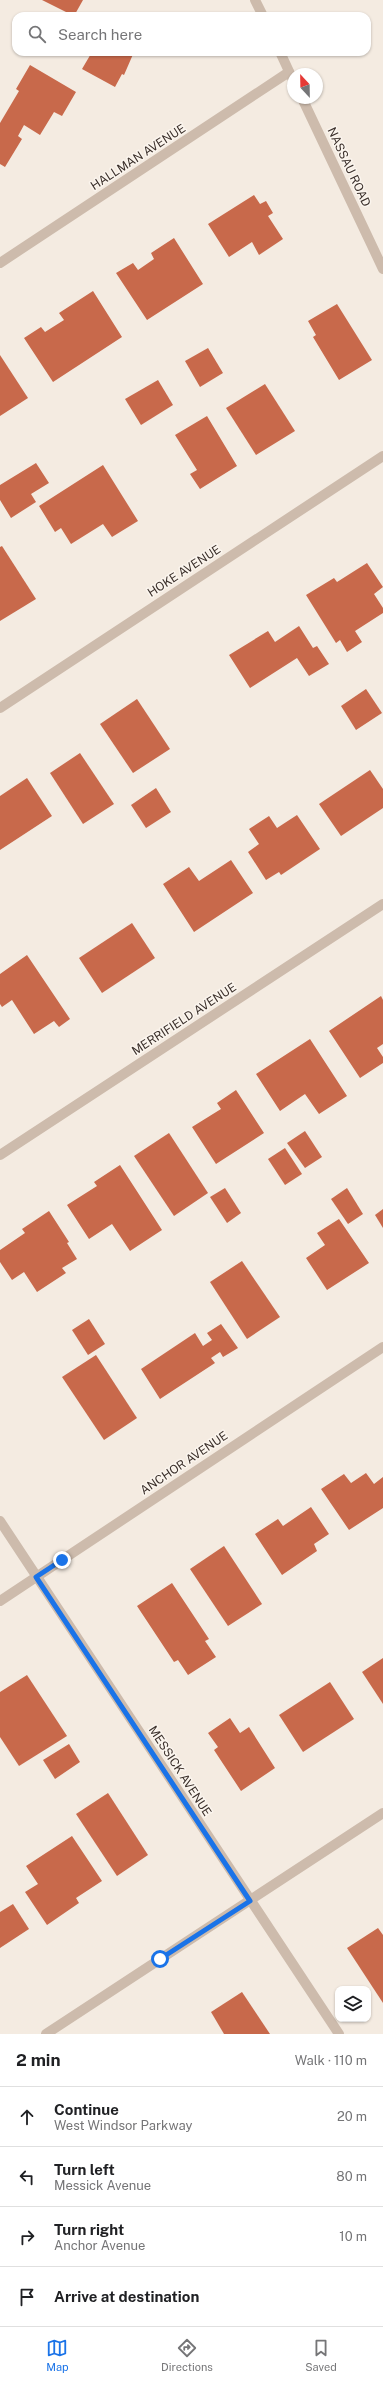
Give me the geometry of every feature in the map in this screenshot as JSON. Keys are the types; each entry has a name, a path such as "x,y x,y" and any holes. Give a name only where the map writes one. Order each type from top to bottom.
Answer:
{"street":[{"path":"255,0 261,12"},
{"path":"282,56 287,68"},
{"name":"HALLMAN AVENUE","path":"0,263 287,79"},
{"name":"NASSAU ROAD","path":"305,104 383,269"},
{"name":"HOKE AVENUE","path":"0,708 383,456"},
{"name":"MERRIFIELD AVENUE","path":"0,1155 383,904"},
{"name":"ANCHOR AVENUE","path":"0,1601 383,1347"},
{"name":"MESSICK AVENUE","path":"0,1521 339,2034"},
{"path":"46,2034 383,1813"}],"building":[{"path":"42,0 83,0 76,12 66,12"},
{"path":"90,56 132,56 124,75 122,74 115,87 82,69"},
{"path":"30,65 76,92 62,116 54,112 40,135 24,125 18,136 22,139 5,167 0,164 0,123 19,91 16,89"},
{"path":"254,195 260,204 266,201 273,213 268,216 283,239 259,255 252,242 229,257 208,224"},
{"path":"174,238 203,284 147,320 116,273 133,263 138,270 154,259 151,253"},
{"path":"93,291 122,337 53,382 24,338 41,327 45,332 64,320 59,313"},
{"path":"337,304 372,360 339,380 313,337 316,335 308,321"},
{"path":"208,348 223,373 200,387 185,361"},
{"path":"0,355 28,398 0,416"},
{"path":"158,380 173,405 141,425 125,399"},
{"path":"265,384 295,431 256,455 226,408"},
{"path":"207,416 237,466 200,489 190,474 197,470 175,435"},
{"path":"36,463 49,483 31,494 36,502 11,518 0,500 0,485"},
{"path":"103,465 138,521 112,537 103,524 71,544 61,528 55,532 39,506"},
{"path":"2,546 36,599 0,621 0,547"},
{"path":"367,563 383,587 374,594 383,608 383,613 355,631 362,642 347,652 340,640 336,643 306,595 334,578 337,582"},
{"path":"299,626 313,648 317,646 329,664 309,676 297,658 250,688 229,655 268,631 275,642"},
{"path":"366,689 382,713 356,730 341,706"},
{"path":"137,699 170,749 133,773 100,724"},
{"path":"80,753 114,804 83,824 50,773"},
{"path":"370,770 383,789 383,808 341,836 319,804"},
{"path":"27,778 52,816 0,850 0,796"},
{"path":"156,788 171,812 146,828 131,805"},
{"path":"297,815 320,849 281,875 279,872 266,880 248,852 259,844 249,829 269,816 277,828"},
{"path":"231,860 253,893 194,932 163,884 189,867 199,881"},
{"path":"132,923 155,958 102,993 79,958"},
{"path":"27,955 70,1019 59,1027 54,1021 34,1034 12,1000 2,1007 0,1004 0,974"},
{"path":"381,996 383,1000 383,1044 377,1048 383,1057 383,1063 360,1078 329,1031"},
{"path":"310,1039 347,1096 319,1114 305,1094 280,1111 256,1074"},
{"path":"236,1090 264,1133 216,1164 192,1127 221,1109 217,1103"},
{"path":"305,1131 322,1157 305,1168 287,1143"},
{"path":"169,1133 208,1193 174,1216 134,1156"},
{"path":"285,1148 302,1174 285,1185 268,1159"},
{"path":"120,1165 162,1230 130,1251 112,1224 89,1239 67,1205 97,1186 94,1182"},
{"path":"225,1188 241,1213 227,1223 210,1197"},
{"path":"347,1188 363,1214 348,1224 331,1199"},
{"path":"383,1209 383,1228 375,1215"},
{"path":"49,1211 69,1242 67,1243 77,1259 62,1268 66,1273 37,1292 24,1272 12,1280 0,1262 0,1250 25,1233 22,1229"},
{"path":"339,1219 369,1263 327,1290 306,1258 325,1245 317,1233"},
{"path":"242,1261 280,1317 247,1339 210,1282"},
{"path":"89,1319 105,1344 88,1355 72,1330"},
{"path":"221,1324 238,1348 223,1357 220,1352 211,1358 215,1363 160,1399 141,1369 195,1333 203,1346 212,1340 207,1333"},
{"path":"96,1355 137,1418 104,1440 62,1377"},
{"path":"366,1473 374,1484 383,1477 383,1508 349,1530 321,1489 344,1474 351,1483"},
{"path":"311,1507 329,1534 314,1544 317,1551 282,1575 255,1534 278,1519 283,1526"},
{"path":"224,1546 262,1604 228,1626 190,1569"},
{"path":"172,1583 209,1639 205,1641 216,1657 188,1675 178,1660 174,1662 137,1606"},
{"path":"383,1658 383,1704 362,1672"},
{"path":"27,1675 67,1736 19,1766 0,1737 0,1692"},
{"path":"330,1682 354,1719 303,1752 279,1715"},
{"path":"230,1718 240,1733 249,1727 275,1768 241,1791 214,1750 218,1747 208,1733"},
{"path":"69,1744 80,1762 55,1779 43,1760"},
{"path":"108,1793 148,1855 117,1876 76,1814"},
{"path":"72,1836 102,1881 76,1898 79,1903 47,1925 25,1892 38,1884 26,1866"},
{"path":"13,1904 29,1929 0,1948 0,1912"},
{"path":"378,1928 383,1935 383,2003 347,1948"},
{"path":"242,1992 270,2034 224,2034 211,2012"}],"route":[{"path":"62,1560 36,1577 250,1901 160,1959"}]}
